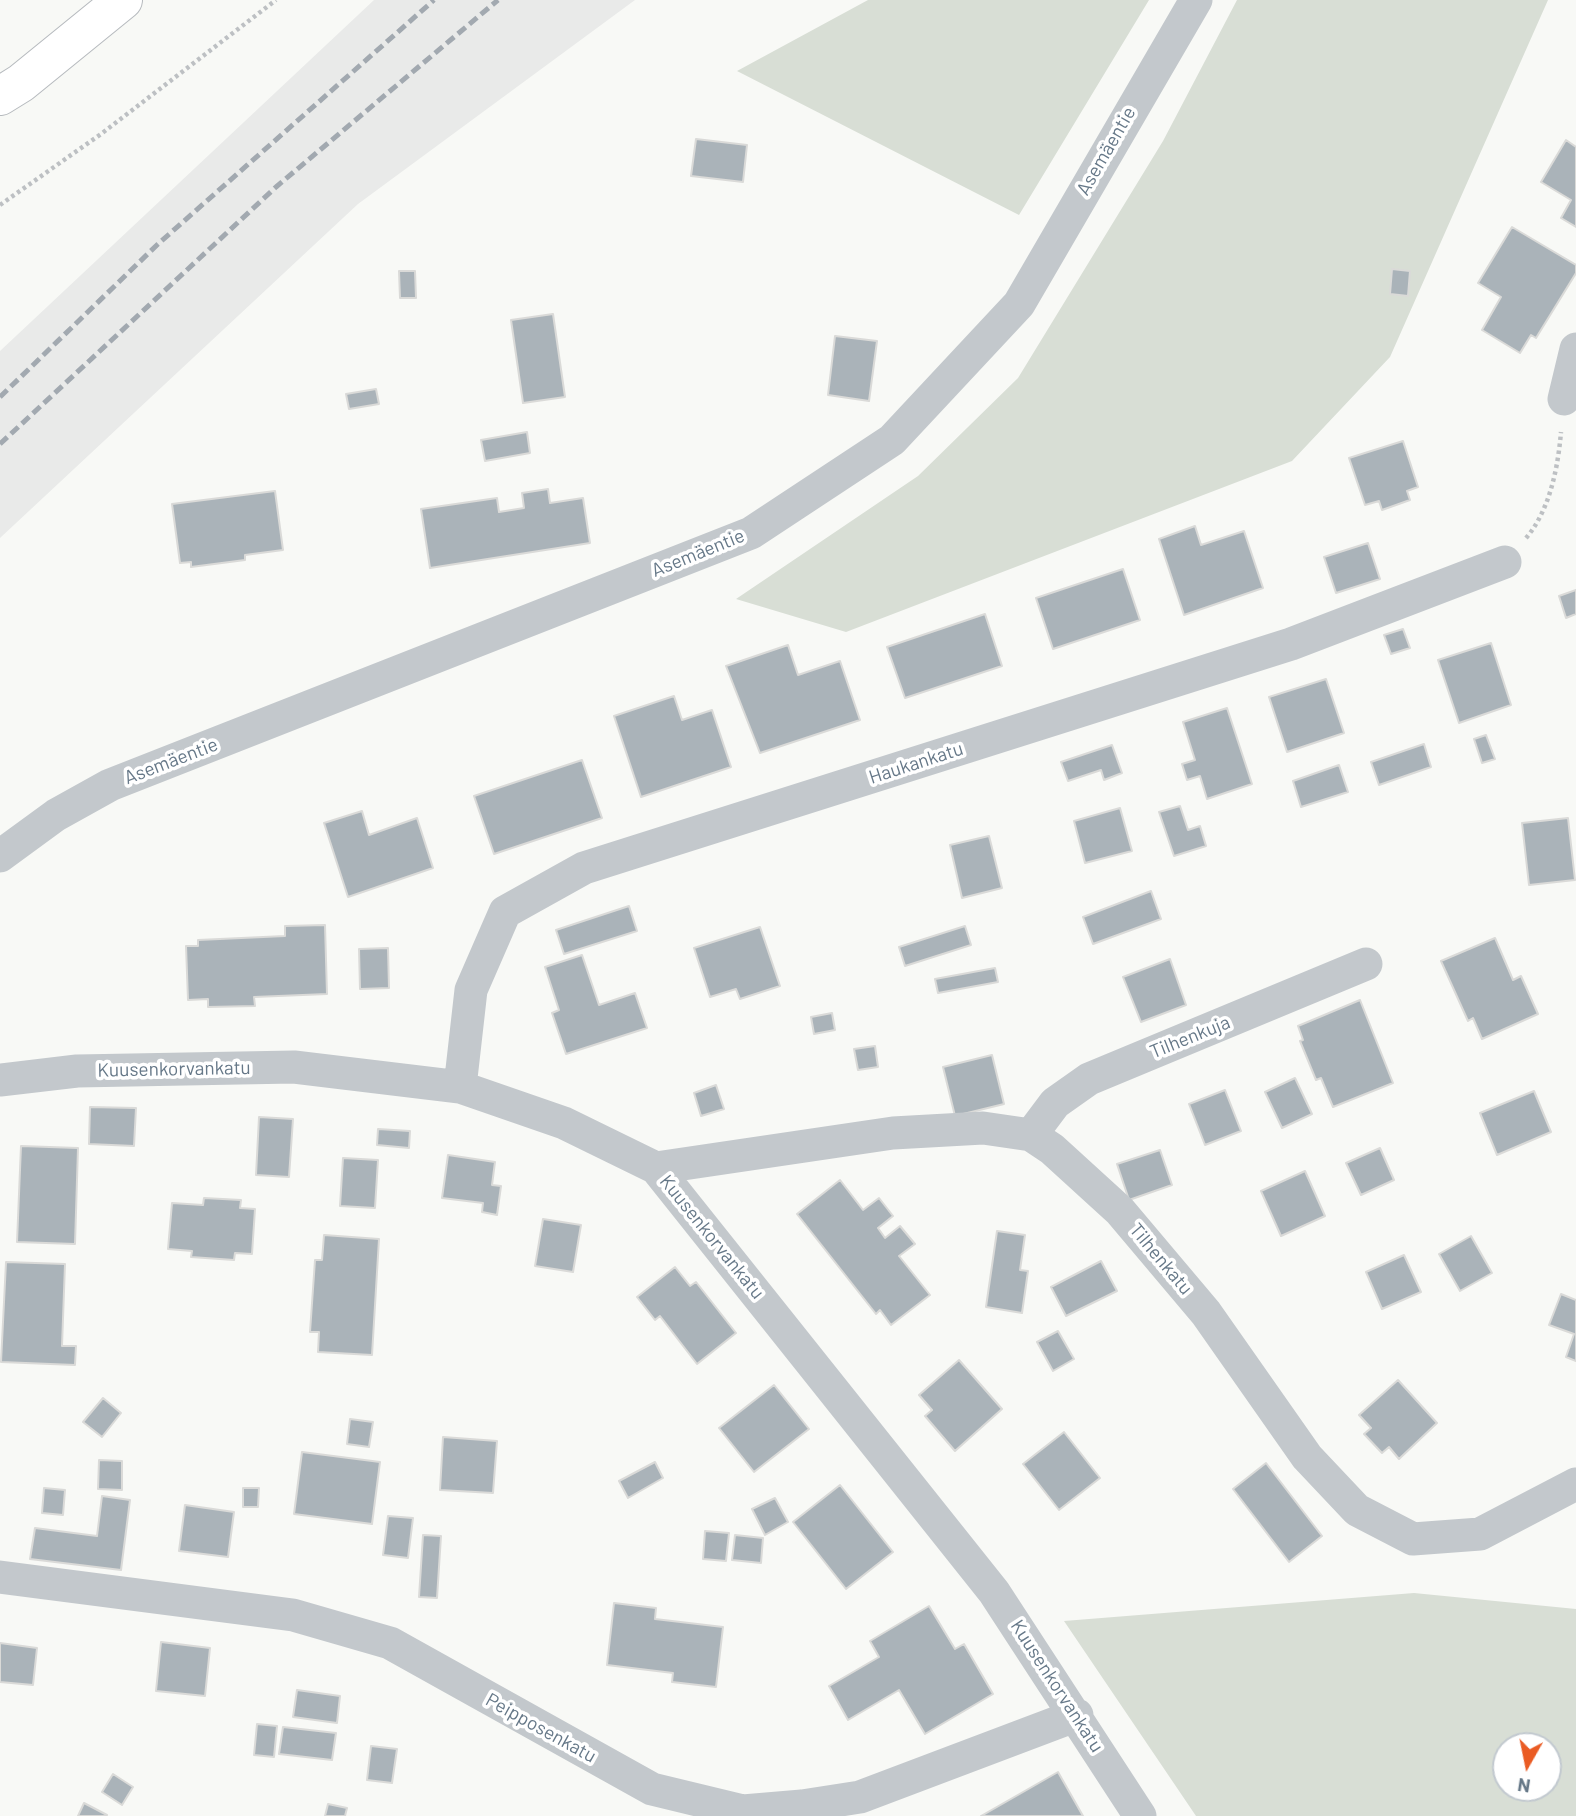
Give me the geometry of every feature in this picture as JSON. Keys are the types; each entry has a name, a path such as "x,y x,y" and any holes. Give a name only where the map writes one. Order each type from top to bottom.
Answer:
{"highway":[{"path":"0,96 21,83 123,0"}],"street":[{"name":"Asemäentie","path":"0,856 55,815 110,785 751,533 892,440 1019,303 1196,0"},
{"path":"1564,399 1576,349"},
{"name":"Haukankatu","path":"460,1087 471,990 505,912 584,868 1291,644 1505,562"},
{"name":"Tilhenkuja","path":"1031,1135 1055,1103 1089,1079 1366,964"},
{"name":"Kuusenkorvankatu","path":"0,1080 77,1071 294,1067 460,1087 564,1123 656,1168 994,1592 1077,1715 1140,1816"},
{"name":"Tilhenkatu","path":"656,1168 892,1133 983,1128 1031,1135 1052,1149 1120,1211 1206,1313 1307,1457 1357,1510 1413,1539 1480,1534 1576,1484"},
{"name":"Peipposenkatu","path":"0,1577 293,1615 390,1643 652,1790 743,1811 802,1807 860,1797 1077,1715"}],"path":[{"path":"0,205 101,134 276,0"},
{"path":"1505,562 1536,526 1558,464 1564,399"}],"shaded area":[{"path":"374,0 635,0 358,204 0,538 0,351"},
{"path":"868,0 1149,0 1019,215 737,71"},
{"path":"1237,0 1548,0 1390,357 1292,461 846,632 736,599 918,476 1018,378 1163,141"},
{"path":"1414,1593 1576,1609 1576,1816 1196,1816 1064,1621"}],"building":[{"path":"696,139 747,145 743,182 691,176"},
{"path":"1566,140 1576,147 1576,227 1561,218 1571,200 1541,182"},
{"path":"1512,227 1576,265 1576,273 1536,338 1531,335 1520,353 1482,330 1501,297 1478,283"},
{"path":"1392,269 1410,271 1408,296 1390,294"},
{"path":"399,271 415,271 416,298 400,298"},
{"path":"553,314 565,397 523,403 511,320"},
{"path":"835,336 877,341 869,401 828,395"},
{"path":"376,389 379,404 349,409 346,394"},
{"path":"527,432 530,453 485,461 481,440"},
{"path":"1403,441 1418,487 1407,491 1410,500 1382,510 1379,501 1365,505 1349,458"},
{"path":"548,489 550,503 583,498 590,543 430,568 421,509 497,498 499,512 524,508 522,493"},
{"path":"275,491 283,550 245,555 245,560 191,567 191,562 180,563 172,504"},
{"path":"1195,526 1201,545 1244,531 1263,588 1184,615 1159,539"},
{"path":"1368,543 1380,579 1336,593 1324,557"},
{"path":"1123,569 1140,620 1053,649 1036,598"},
{"path":"1576,590 1576,614 1566,618 1559,596"},
{"path":"985,614 1002,666 905,698 887,647"},
{"path":"1403,629 1410,648 1391,654 1384,635"},
{"path":"1491,643 1511,705 1459,723 1438,660"},
{"path":"788,645 798,675 840,661 860,720 760,753 726,666"},
{"path":"1326,679 1344,733 1287,752 1269,697"},
{"path":"674,696 682,720 712,710 731,767 641,797 614,716"},
{"path":"1227,708 1252,784 1207,799 1200,776 1187,780 1182,764 1195,760 1183,722"},
{"path":"1486,735 1495,759 1482,763 1474,739"},
{"path":"1424,744 1431,767 1379,785 1371,762"},
{"path":"1112,745 1122,773 1104,780 1101,770 1068,781 1061,762"},
{"path":"582,760 602,818 494,854 474,796"},
{"path":"1339,765 1348,792 1301,807 1293,781"},
{"path":"1180,806 1188,830 1200,826 1206,846 1174,856 1159,812"},
{"path":"1120,808 1132,851 1085,863 1074,821"},
{"path":"362,811 369,835 417,818 433,868 348,897 324,823"},
{"path":"1568,818 1575,880 1529,885 1522,823"},
{"path":"989,836 1002,888 962,898 950,845"},
{"path":"1151,891 1161,919 1093,944 1083,917"},
{"path":"629,906 637,931 564,954 556,930"},
{"path":"325,925 327,994 254,997 255,1006 208,1007 208,999 188,1000 186,946 198,946 198,940 285,936 285,926"},
{"path":"965,926 971,945 905,966 899,947"},
{"path":"760,927 780,986 740,999 736,989 710,997 694,948"},
{"path":"1495,938 1513,980 1521,976 1538,1014 1482,1039 1473,1018 1468,1021 1441,961"},
{"path":"388,948 389,988 360,989 359,949"},
{"path":"582,955 599,1005 635,993 647,1028 566,1054 552,1013 559,1010 545,967"},
{"path":"1170,959 1186,1005 1141,1022 1123,977"},
{"path":"995,968 998,982 938,993 935,979"},
{"path":"1360,1000 1393,1083 1333,1107 1321,1078 1316,1080 1300,1041 1303,1040 1298,1026"},
{"path":"832,1013 835,1030 814,1034 811,1017"},
{"path":"875,1046 878,1067 858,1070 854,1049"},
{"path":"992,1055 1004,1104 955,1116 943,1067"},
{"path":"1295,1078 1312,1114 1282,1128 1265,1092"},
{"path":"716,1085 724,1109 701,1116 694,1093"},
{"path":"1225,1090 1241,1131 1205,1145 1189,1104"},
{"path":"1534,1091 1551,1132 1497,1155 1480,1113"},
{"path":"90,1107 136,1108 134,1146 89,1144"},
{"path":"259,1117 293,1119 289,1177 256,1175"},
{"path":"378,1129 410,1131 409,1148 377,1145"},
{"path":"21,1146 78,1148 75,1244 17,1242"},
{"path":"1380,1148 1394,1180 1361,1195 1346,1163"},
{"path":"1160,1150 1172,1185 1129,1200 1117,1164"},
{"path":"448,1155 495,1162 492,1185 501,1186 497,1215 482,1212 483,1203 442,1198"},
{"path":"343,1158 378,1160 375,1208 340,1206"},
{"path":"1305,1171 1325,1216 1281,1236 1261,1191"},
{"path":"840,1180 863,1210 879,1198 893,1216 878,1228 885,1238 900,1226 915,1244 899,1256 930,1295 891,1325 880,1310 876,1314 797,1214"},
{"path":"204,1198 241,1200 240,1208 255,1209 252,1254 235,1253 234,1260 191,1257 192,1251 168,1249 172,1203 203,1205"},
{"path":"543,1219 581,1225 573,1272 535,1266"},
{"path":"997,1231 1025,1235 1020,1270 1028,1271 1022,1313 986,1307"},
{"path":"324,1235 379,1239 372,1355 318,1352 319,1332 310,1332 315,1260 322,1260"},
{"path":"1471,1236 1492,1273 1460,1291 1439,1254"},
{"path":"1404,1255 1421,1292 1382,1309 1366,1272"},
{"path":"1101,1261 1117,1291 1066,1316 1051,1287"},
{"path":"6,1262 65,1264 62,1346 76,1346 75,1365 1,1362"},
{"path":"675,1267 690,1286 696,1282 736,1333 697,1364 660,1316 655,1320 637,1297"},
{"path":"1561,1294 1576,1300 1576,1361 1566,1357 1574,1334 1549,1325"},
{"path":"1058,1331 1074,1359 1053,1371 1037,1342"},
{"path":"959,1360 1002,1409 955,1451 925,1416 932,1410 919,1395"},
{"path":"1398,1380 1437,1423 1399,1459 1389,1447 1382,1453 1364,1434 1371,1428 1359,1415"},
{"path":"774,1385 809,1429 754,1472 719,1428"},
{"path":"103,1398 121,1413 102,1437 83,1422"},
{"path":"350,1419 373,1422 369,1447 347,1444"},
{"path":"1064,1432 1100,1478 1059,1510 1023,1464"},
{"path":"443,1437 497,1441 493,1493 440,1490"},
{"path":"302,1452 380,1462 372,1524 294,1514"},
{"path":"99,1460 122,1461 122,1490 98,1489"},
{"path":"655,1462 663,1478 628,1498 619,1481"},
{"path":"1266,1463 1322,1536 1289,1562 1233,1489"},
{"path":"840,1485 893,1552 846,1589 793,1522"},
{"path":"44,1488 65,1490 63,1515 42,1513"},
{"path":"243,1488 259,1488 258,1507 243,1507"},
{"path":"102,1496 130,1500 121,1570 30,1559 35,1528 97,1536"},
{"path":"775,1498 788,1522 765,1535 752,1509"},
{"path":"185,1505 234,1512 228,1557 179,1551"},
{"path":"388,1516 413,1518 408,1558 383,1555"},
{"path":"705,1531 729,1533 726,1561 703,1559"},
{"path":"423,1535 441,1536 437,1598 419,1597"},
{"path":"735,1535 763,1538 761,1563 732,1560"},
{"path":"614,1603 656,1608 655,1619 723,1627 716,1687 672,1682 673,1673 607,1665"},
{"path":"929,1606 955,1649 964,1644 993,1694 925,1734 899,1690 848,1720 829,1686 879,1657 870,1641"},
{"path":"161,1642 210,1648 205,1696 156,1691"},
{"path":"0,1643 37,1648 33,1685 0,1682"},
{"path":"297,1690 340,1696 337,1723 293,1717"},
{"path":"257,1724 277,1726 274,1757 254,1755"},
{"path":"283,1727 336,1733 332,1760 279,1754"},
{"path":"371,1746 397,1749 392,1783 367,1780"},
{"path":"1058,1772 1083,1816 981,1816"},
{"path":"113,1774 133,1787 122,1805 102,1792"},
{"path":"84,1803 107,1815 78,1816"},
{"path":"328,1804 347,1808 345,1816 325,1816"}],"railway":[{"path":"0,397 158,244 434,0"},
{"path":"0,444 276,187 498,0"}]}
